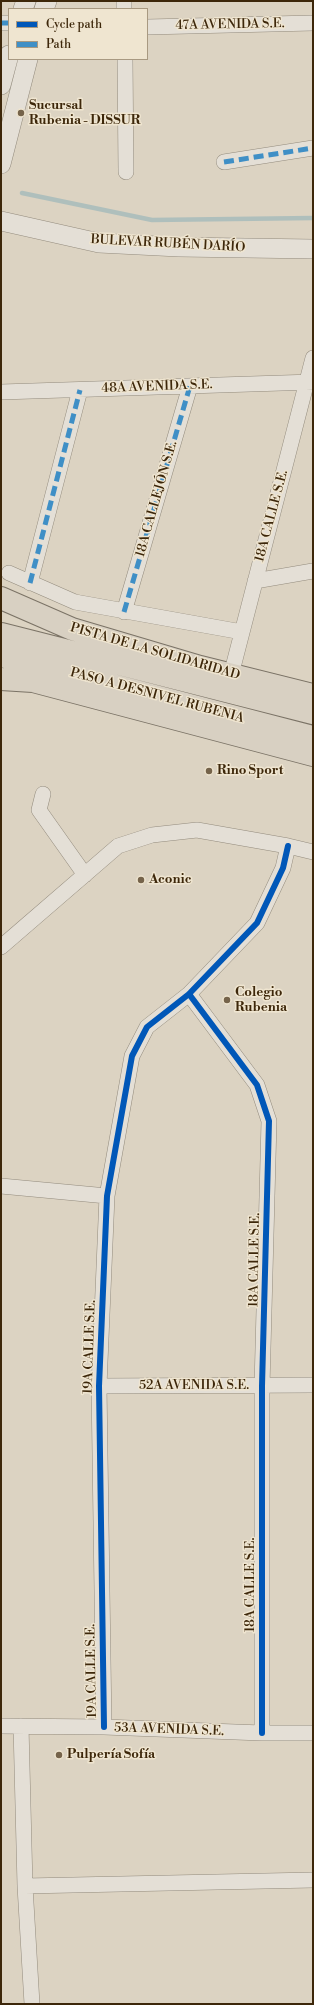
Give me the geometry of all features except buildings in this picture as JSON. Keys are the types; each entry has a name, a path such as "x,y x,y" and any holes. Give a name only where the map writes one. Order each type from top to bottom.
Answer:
{"main road":[{"name":"PISTA DE LA SOLIDARIDAD","path":"1,598 72,629 231,675 313,695"},
{"name":"PASO A DESNIVEL RUBENIA","path":"1,634 313,713"},
{"name":"PASO A DESNIVEL RUBENIA","path":"1,656 313,737"},
{"path":"1,680 33,681 313,755"}],"street":[{"name":"47A AVENIDA S.E.","path":"148,27 313,23"},
{"path":"1,85 8,59"},
{"path":"1,164 28,60"},
{"path":"125,60 126,172"},
{"path":"224,162 313,148"},
{"name":"BULEVAR RUBÉN DARÍO","path":"1,221 99,243 179,247 313,249"},
{"name":"18A CALLE S.E.","path":"231,675 255,581 310,382 313,358"},
{"name":"48A AVENIDA S.E.","path":"1,392 310,382"},
{"name":"18A CALLEJÓN S.E.","path":"124,612 190,386"},
{"path":"30,583 80,390"},
{"path":"255,581 313,571"},
{"path":"9,573 75,602 242,632"},
{"path":"43,794 39,810 85,876"},
{"path":"1,947 118,846 152,835 197,830 288,846 313,852"},
{"path":"189,994 256,923 283,868 288,846"},
{"name":"18A CALLE S.E.","path":"189,994 257,1085 269,1121 262,1386 262,1733"},
{"name":"19A CALLE S.E.","path":"104,1727 100,1386 107,1196 132,1056 147,1027 189,994"},
{"path":"1,1186 107,1196"},
{"name":"52A AVENIDA S.E.","path":"100,1386 313,1386"},
{"name":"53A AVENIDA S.E.","path":"1,1726 104,1727 262,1733 313,1733"},
{"path":"21,1726 25,1886 32,2004"},
{"path":"25,1886 313,1880"}],"waterway":[{"path":"22,193 152,220 313,218"}],"marked path":[{"path":"1,23 8,23"},
{"path":"224,162 313,148"},
{"path":"124,612 190,386"},
{"path":"30,583 80,390"}],"cycle path":[{"path":"104,1727 99,1386 107,1196 132,1056 147,1027 189,994 257,923 283,868 288,846"},
{"path":"189,994 257,1085 269,1121 262,1386 262,1733"}],"place":[{"name":"Sucursal Rubenia - DISSUR","path":"21,113"},
{"name":"Rino Sport","path":"209,771"},
{"name":"Aconic","path":"141,880"},
{"name":"Colegio Rubenia","path":"227,1000"},
{"name":"Pulpería Sofía","path":"59,1755"}]}
